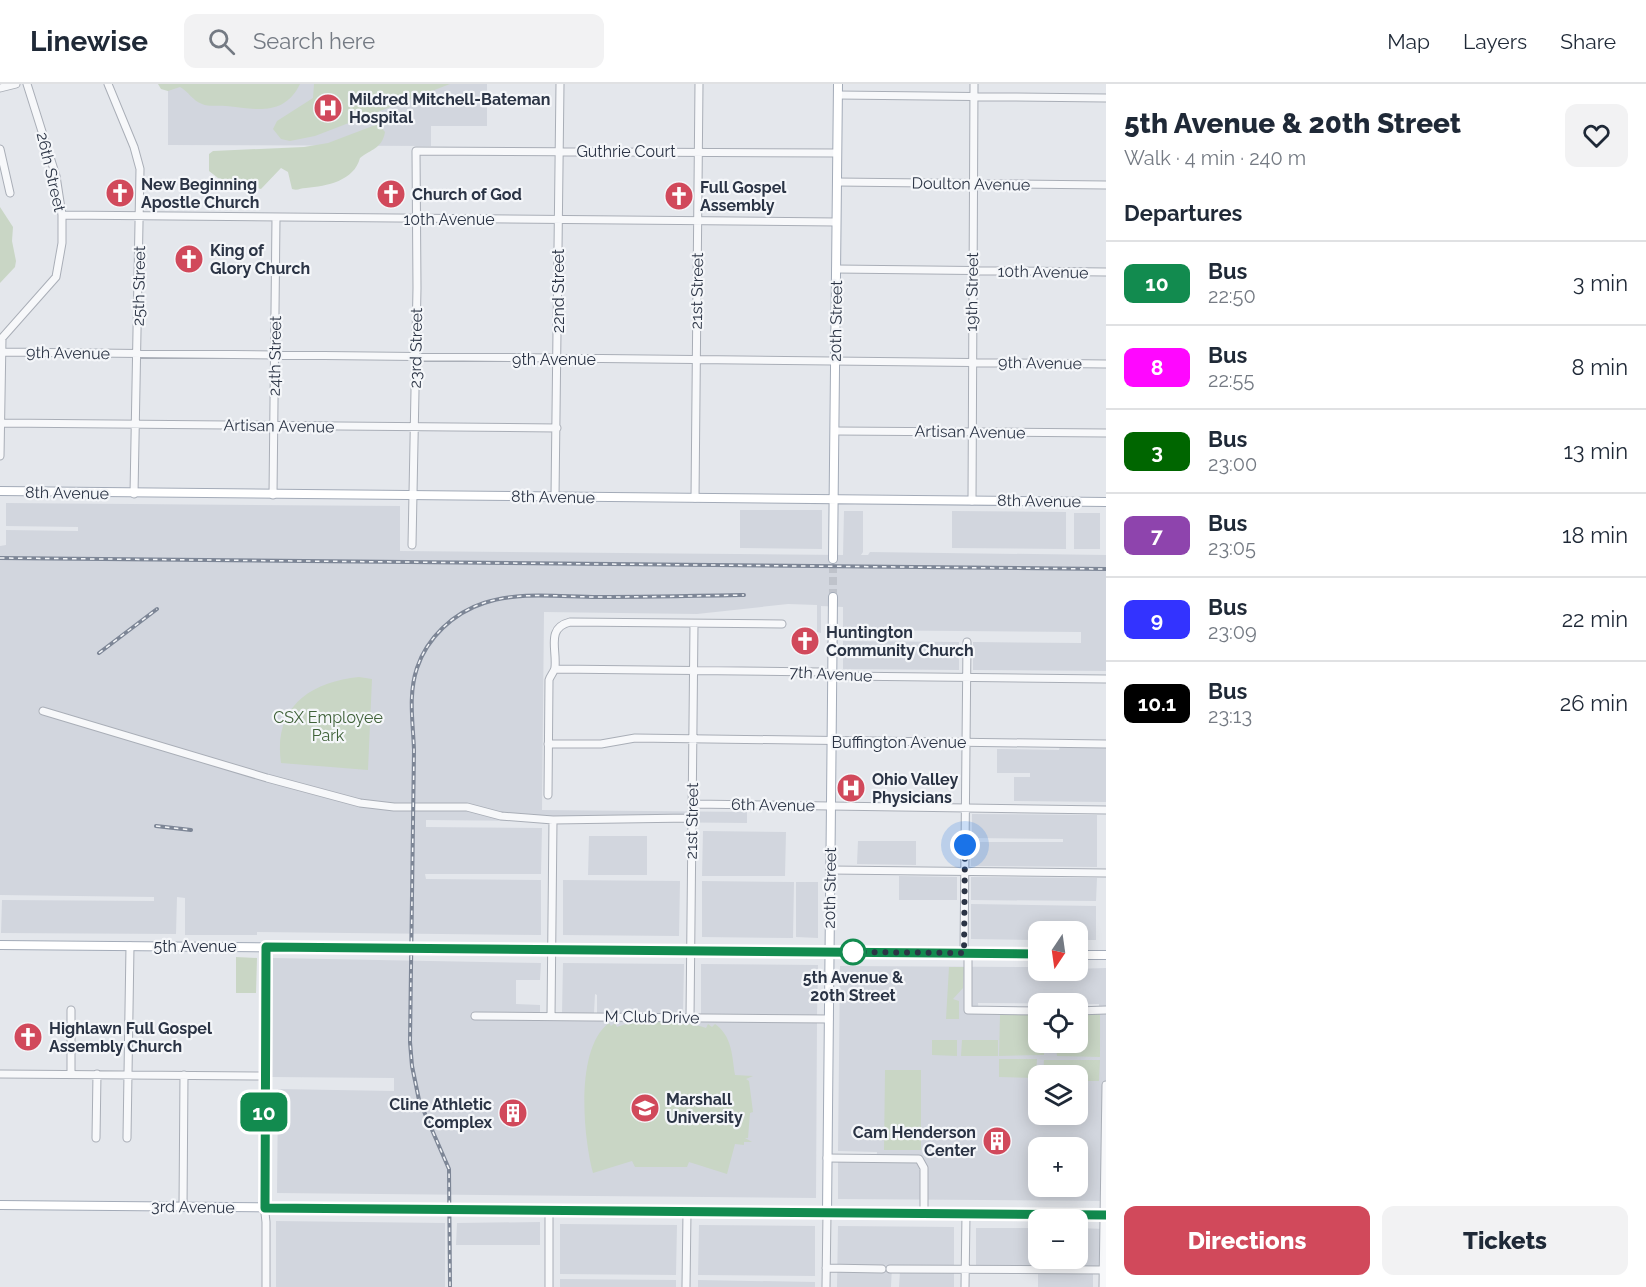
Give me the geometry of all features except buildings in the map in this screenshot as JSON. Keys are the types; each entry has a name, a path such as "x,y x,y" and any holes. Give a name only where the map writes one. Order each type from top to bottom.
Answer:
{"main road":[{"name":"20th Street","path":"833,559 837,84"},
{"name":"8th Avenue","path":"0,491 1106,502"},
{"name":"20th Street","path":"827,1213 833,597"},
{"name":"5th Avenue","path":"0,945 1028,954"},
{"path":"1088,955 1106,955"},
{"name":"3rd Avenue","path":"0,1205 1105,1215"}],"street":[{"path":"0,88 16,84"},
{"name":"26th Street","path":"0,456 2,338 56,280 61,253 62,214 54,167 27,84"},
{"name":"25th Street","path":"108,84 139,160 138,354 134,494"},
{"name":"22nd Street","path":"555,497 560,84"},
{"name":"21st Street","path":"695,498 699,84"},
{"name":"19th Street","path":"972,501 974,84"},
{"path":"838,95 1106,98"},
{"path":"0,149 10,193"},
{"name":"Guthrie Court","path":"416,151 837,153"},
{"name":"23rd Street","path":"412,545 416,427 416,151"},
{"name":"Doulton Avenue","path":"837,182 1106,185"},
{"name":"10th Avenue","path":"62,214 837,222"},
{"name":"24th Street","path":"273,495 276,218"},
{"name":"10th Avenue","path":"836,269 1106,272"},
{"name":"9th Avenue","path":"0,326 7,330"},
{"name":"9th Avenue","path":"1,352 1106,364"},
{"name":"Artisan Avenue","path":"0,423 557,428"},
{"name":"Artisan Avenue","path":"835,430 1106,433"},
{"path":"548,795 549,680 555,669 554,637 559,627 570,622 782,624"},
{"name":"21st Street","path":"690,1018 694,624"},
{"path":"967,642 964,871 968,1010 1028,1011"},
{"name":"7th Avenue","path":"555,669 1106,678"},
{"path":"43,711 296,787 360,803 408,807 466,807 501,816 553,820 691,818"},
{"name":"Buffington Avenue","path":"548,744 601,744 635,738 1106,744"},
{"name":"6th Avenue","path":"692,804 1106,810"},
{"path":"551,1016 553,820"},
{"path":"830,870 1106,873"},
{"path":"127,1138 130,946"},
{"path":"266,947 266,1287"},
{"path":"70,1074 71,1010"},
{"path":"1088,1011 1106,1010"},
{"name":"M Club Drive","path":"475,1016 829,1019"},
{"path":"0,1074 265,1076"},
{"path":"96,1138 97,1074"},
{"path":"183,1207 184,1075"},
{"path":"1103,1287 1106,1085"},
{"path":"827,1158 919,1159 924,1168 924,1214"},
{"path":"549,1210 549,1287"},
{"path":"686,1287 687,1212"},
{"name":"20th Street","path":"826,1287 827,1213"},
{"path":"965,1287 966,1214"},
{"path":"826,1268 1105,1270"}],"shaded area":[{"name":"Mildred Mitchell-Bateman Hospital","path":"168,84 487,84 487,126 431,126 431,146 168,145"},
{"path":"6,503 400,506 400,551 843,555 844,511 863,511 863,552 861,555 868,555 870,552 1106,555 1106,671 973,670 973,642 1081,643 1081,632 843,630 843,607 821,606 821,633 817,632 817,605 788,604 697,614 544,612 542,810 747,812 747,823 426,820 426,827 542,828 541,874 425,874 426,879 541,880 541,935 257,932 257,935 185,935 185,898 177,897 176,934 1,933 2,900 154,901 154,897 0,895 0,546 6,545 6,530 78,531 78,527 6,526"},
{"path":"740,510 822,510 822,549 740,548"},
{"path":"952,511 1066,512 1066,549 952,548"},
{"path":"1074,513 1100,513 1100,549 1074,549"},
{"path":"843,641 959,642 959,670 843,669"},
{"path":"1060,746 1106,746 1106,802 1014,801 1014,777 1030,777 1030,773 997,773 997,749 1059,750"},
{"path":"972,814 1097,815 1097,867 971,866 971,842 1063,842 1063,839 972,838"},
{"path":"703,831 786,832 785,876 702,876"},
{"path":"589,836 647,836 647,875 588,875"},
{"path":"858,841 916,841 916,865 857,864"},
{"path":"899,876 957,877 957,900 899,900"},
{"path":"971,877 1097,878 1096,901 971,900"},
{"path":"563,880 680,881 679,936 563,935"},
{"path":"702,881 794,882 793,938 702,937"},
{"path":"796,882 818,882 818,938 796,937"},
{"path":"971,904 1096,906 1096,940 1088,940 1088,921 1028,921 1028,940 971,939"},
{"path":"273,958 541,963 540,980 516,980 516,1004 540,1005 540,1013 475,1012 474,1017 817,1021 816,1198 277,1193 278,1089 394,1091 394,1078 272,1077"},
{"path":"563,963 684,964 683,1014 597,1013 597,995 595,994 594,1013 562,1013"},
{"path":"701,964 818,965 817,1015 701,1014"},
{"path":"840,966 1028,967 1028,981 1088,981 1088,969 1106,968 1106,1201 838,1199 838,1162 876,1163 877,1152 838,1151"},
{"path":"276,1221 445,1223 445,1287 276,1287"},
{"path":"540,1222 540,1245 456,1245 457,1223"},
{"path":"560,1224 677,1225 676,1275 560,1274"},
{"path":"699,1225 815,1226 815,1276 698,1275"},
{"path":"838,1226 954,1227 954,1266 892,1266 891,1287 837,1287"},
{"path":"976,1228 1028,1228 1028,1267 976,1266"},
{"path":"1088,1228 1106,1229 1106,1268 1088,1268"},
{"path":"900,1271 954,1272 954,1287 899,1287"},
{"path":"1038,1273 1093,1273 1093,1287 1038,1287"},
{"path":"560,1279 676,1280 676,1287 560,1287"},
{"path":"698,1280 815,1282 815,1287 698,1287"}],"green space":[{"path":"158,84 300,84 286,102 258,109 205,105 196,101 180,87 168,91 161,89"},
{"path":"314,84 450,84 315,136 290,141 281,139 273,129 277,121 313,98"},
{"path":"378,124 385,132 381,142 360,158 352,172 331,184 292,189 288,172 281,168 261,189 218,178 209,171 209,154 213,151 304,147 328,143"},
{"path":"0,207 13,227 12,241 16,261 15,267 0,283"},
{"name":"CSX Employee Park","path":"359,677 372,679 368,770 281,763 280,744 283,727 298,701 325,685"},
{"path":"236,957 257,958 256,993 236,993"},
{"path":"949,967 964,967 963,988 953,999 959,1001 959,1019 946,1019"},
{"path":"1088,1014 1100,1014 1100,1057 1057,1056 1057,1053 1088,1053"},
{"path":"1000,1015 1028,1015 1028,1053 1044,1053 1044,1055 999,1056"},
{"path":"674,1022 706,1028 708,1024 712,1027 715,1024 725,1034 732,1053 735,1075 753,1076 746,1079 749,1081 753,1112 750,1113 748,1138 745,1138 752,1142 744,1142 744,1145 735,1144 727,1174 689,1162 687,1167 635,1167 632,1161 593,1173 586,1137 584,1094 586,1072 598,1035 609,1023 611,1026 615,1023 617,1027 637,1023"},
{"path":"932,1040 957,1040 957,1056 932,1055"},
{"path":"962,1040 998,1040 998,1056 961,1056"},
{"path":"999,1059 1037,1059 1037,1065 1028,1065 1028,1078 999,1077"},
{"path":"1044,1060 1100,1060 1099,1081 1088,1081 1088,1065 1044,1065"},
{"path":"885,1070 921,1070 921,1150 884,1150"}],"tunnel":[{"path":"833,559 833,597"}],"railway":[{"path":"0,558 1106,569"},
{"path":"450,1286 449,1169 419,1100 410,1042 414,750 412,698 414,678 421,657 434,637 452,620 473,607 497,599 540,596 744,595"},
{"path":"99,653 157,609"},
{"path":"156,826 191,830"}],"bus line":[{"name":"10","path":"1028,954 266,947 263,1195 265,1208 1106,1215"}],"place":[{"name":"Mildred Mitchell-Bateman Hospital","path":"328,108"},
{"name":"New Beginning Apostle Church","path":"120,193"},
{"name":"Church of God","path":"391,194"},
{"name":"Full Gospel Assembly","path":"679,196"},
{"name":"King of Glory Church","path":"189,259"},
{"name":"Huntington Community Church","path":"805,641"},
{"name":"Ohio Valley Physicians","path":"851,788"},
{"name":"5th Avenue & 20th Street","path":"853,952"},
{"name":"Highlawn Full Gospel Assembly Church","path":"28,1037"},
{"name":"Marshall University","path":"645,1108"},
{"name":"Cline Athletic Complex","path":"513,1113"},
{"name":"Cam Henderson Center","path":"997,1141"}],"route":[{"path":"853,952 964,953 965,845"}]}
